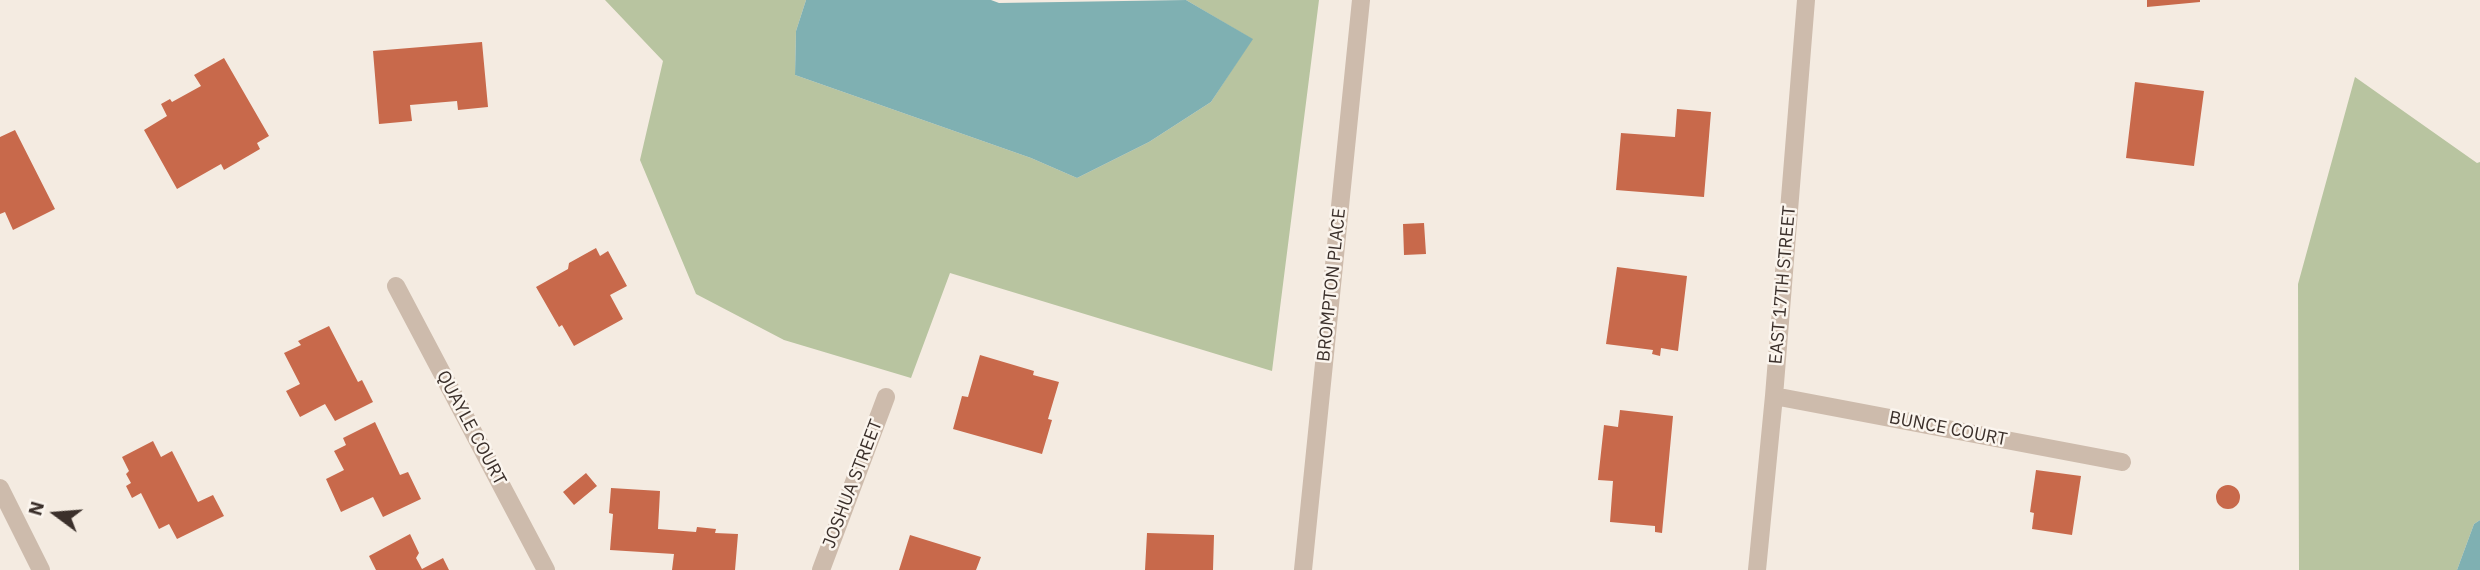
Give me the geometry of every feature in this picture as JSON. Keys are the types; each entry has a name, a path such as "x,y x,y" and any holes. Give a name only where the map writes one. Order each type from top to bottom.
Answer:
{"street":[{"name":"BROMPTON PLACE","path":"1303,570 1361,0"},
{"name":"EAST 17TH STREET","path":"1757,570 1806,0"},
{"name":"QUAYLE COURT","path":"396,286 546,570"},
{"name":"BUNCE COURT","path":"1774,396 2122,462"},
{"name":"JOSHUA STREET","path":"821,570 886,397"},
{"path":"0,488 41,570"}],"green space":[{"path":"605,0 806,0 796,31 795,75 1031,158 1077,178 1149,142 1211,102 1252,39 1186,0 1319,0 1272,371 950,273 911,378 784,340 696,294 640,160 663,61"},
{"path":"2355,77 2477,163 2480,162 2480,520 2474,524 2457,570 2299,570 2298,284"}],"water":[{"path":"806,0 991,0 999,3 1186,0 1253,39 1211,102 1149,142 1077,178 1031,158 795,75 796,31"},
{"path":"2480,520 2480,570 2457,570 2474,524"}],"building":[{"path":"2147,0 2200,0 2200,2 2147,7"},
{"path":"482,42 488,107 458,110 457,101 410,105 412,121 379,124 373,51"},
{"path":"224,58 269,136 257,143 260,149 224,170 221,164 177,189 144,130 167,116 161,104 170,99 172,102 201,86 194,75"},
{"path":"2135,82 2204,91 2194,166 2126,158"},
{"path":"1677,109 1711,112 1704,197 1616,190 1621,133 1675,137"},
{"path":"15,130 55,209 13,230 5,212 0,214 0,137"},
{"path":"1424,223 1426,254 1404,255 1403,224"},
{"path":"596,248 600,256 608,251 627,286 610,295 623,319 574,346 562,325 559,327 536,287 568,269 569,263"},
{"path":"1617,267 1687,276 1678,351 1661,348 1660,356 1652,354 1653,350 1606,344"},
{"path":"329,326 358,382 362,380 373,402 335,421 325,404 300,417 286,391 300,384 284,353 301,345 298,341"},
{"path":"980,355 1034,371 1033,375 1059,382 1048,419 1052,420 1042,454 953,429 962,396 968,397"},
{"path":"1620,410 1673,416 1662,533 1655,532 1655,526 1610,522 1613,481 1598,480 1604,425 1618,427"},
{"path":"375,422 400,475 408,472 421,499 383,517 373,497 341,512 326,479 344,470 334,451 346,445 343,438"},
{"path":"153,441 161,457 172,451 198,502 213,495 224,516 177,539 169,524 159,529 141,493 132,498 126,486 131,483 126,474 129,471 122,457"},
{"path":"2036,470 2081,476 2072,535 2032,529 2034,513 2030,512"},
{"path":"586,473 597,486 574,505 563,492"},
{"path":"2228,485 2237,488 2240,497 2237,506 2228,509 2219,506 2216,497 2219,488"},
{"path":"611,488 660,491 658,529 696,532 697,527 716,529 715,533 738,534 735,570 672,570 674,554 610,550 613,514 609,513"},
{"path":"1147,533 1214,535 1213,570 1145,570"},
{"path":"410,534 419,553 416,558 422,569 443,558 449,570 376,570 369,556"},
{"path":"910,535 981,557 976,570 899,570"}]}
